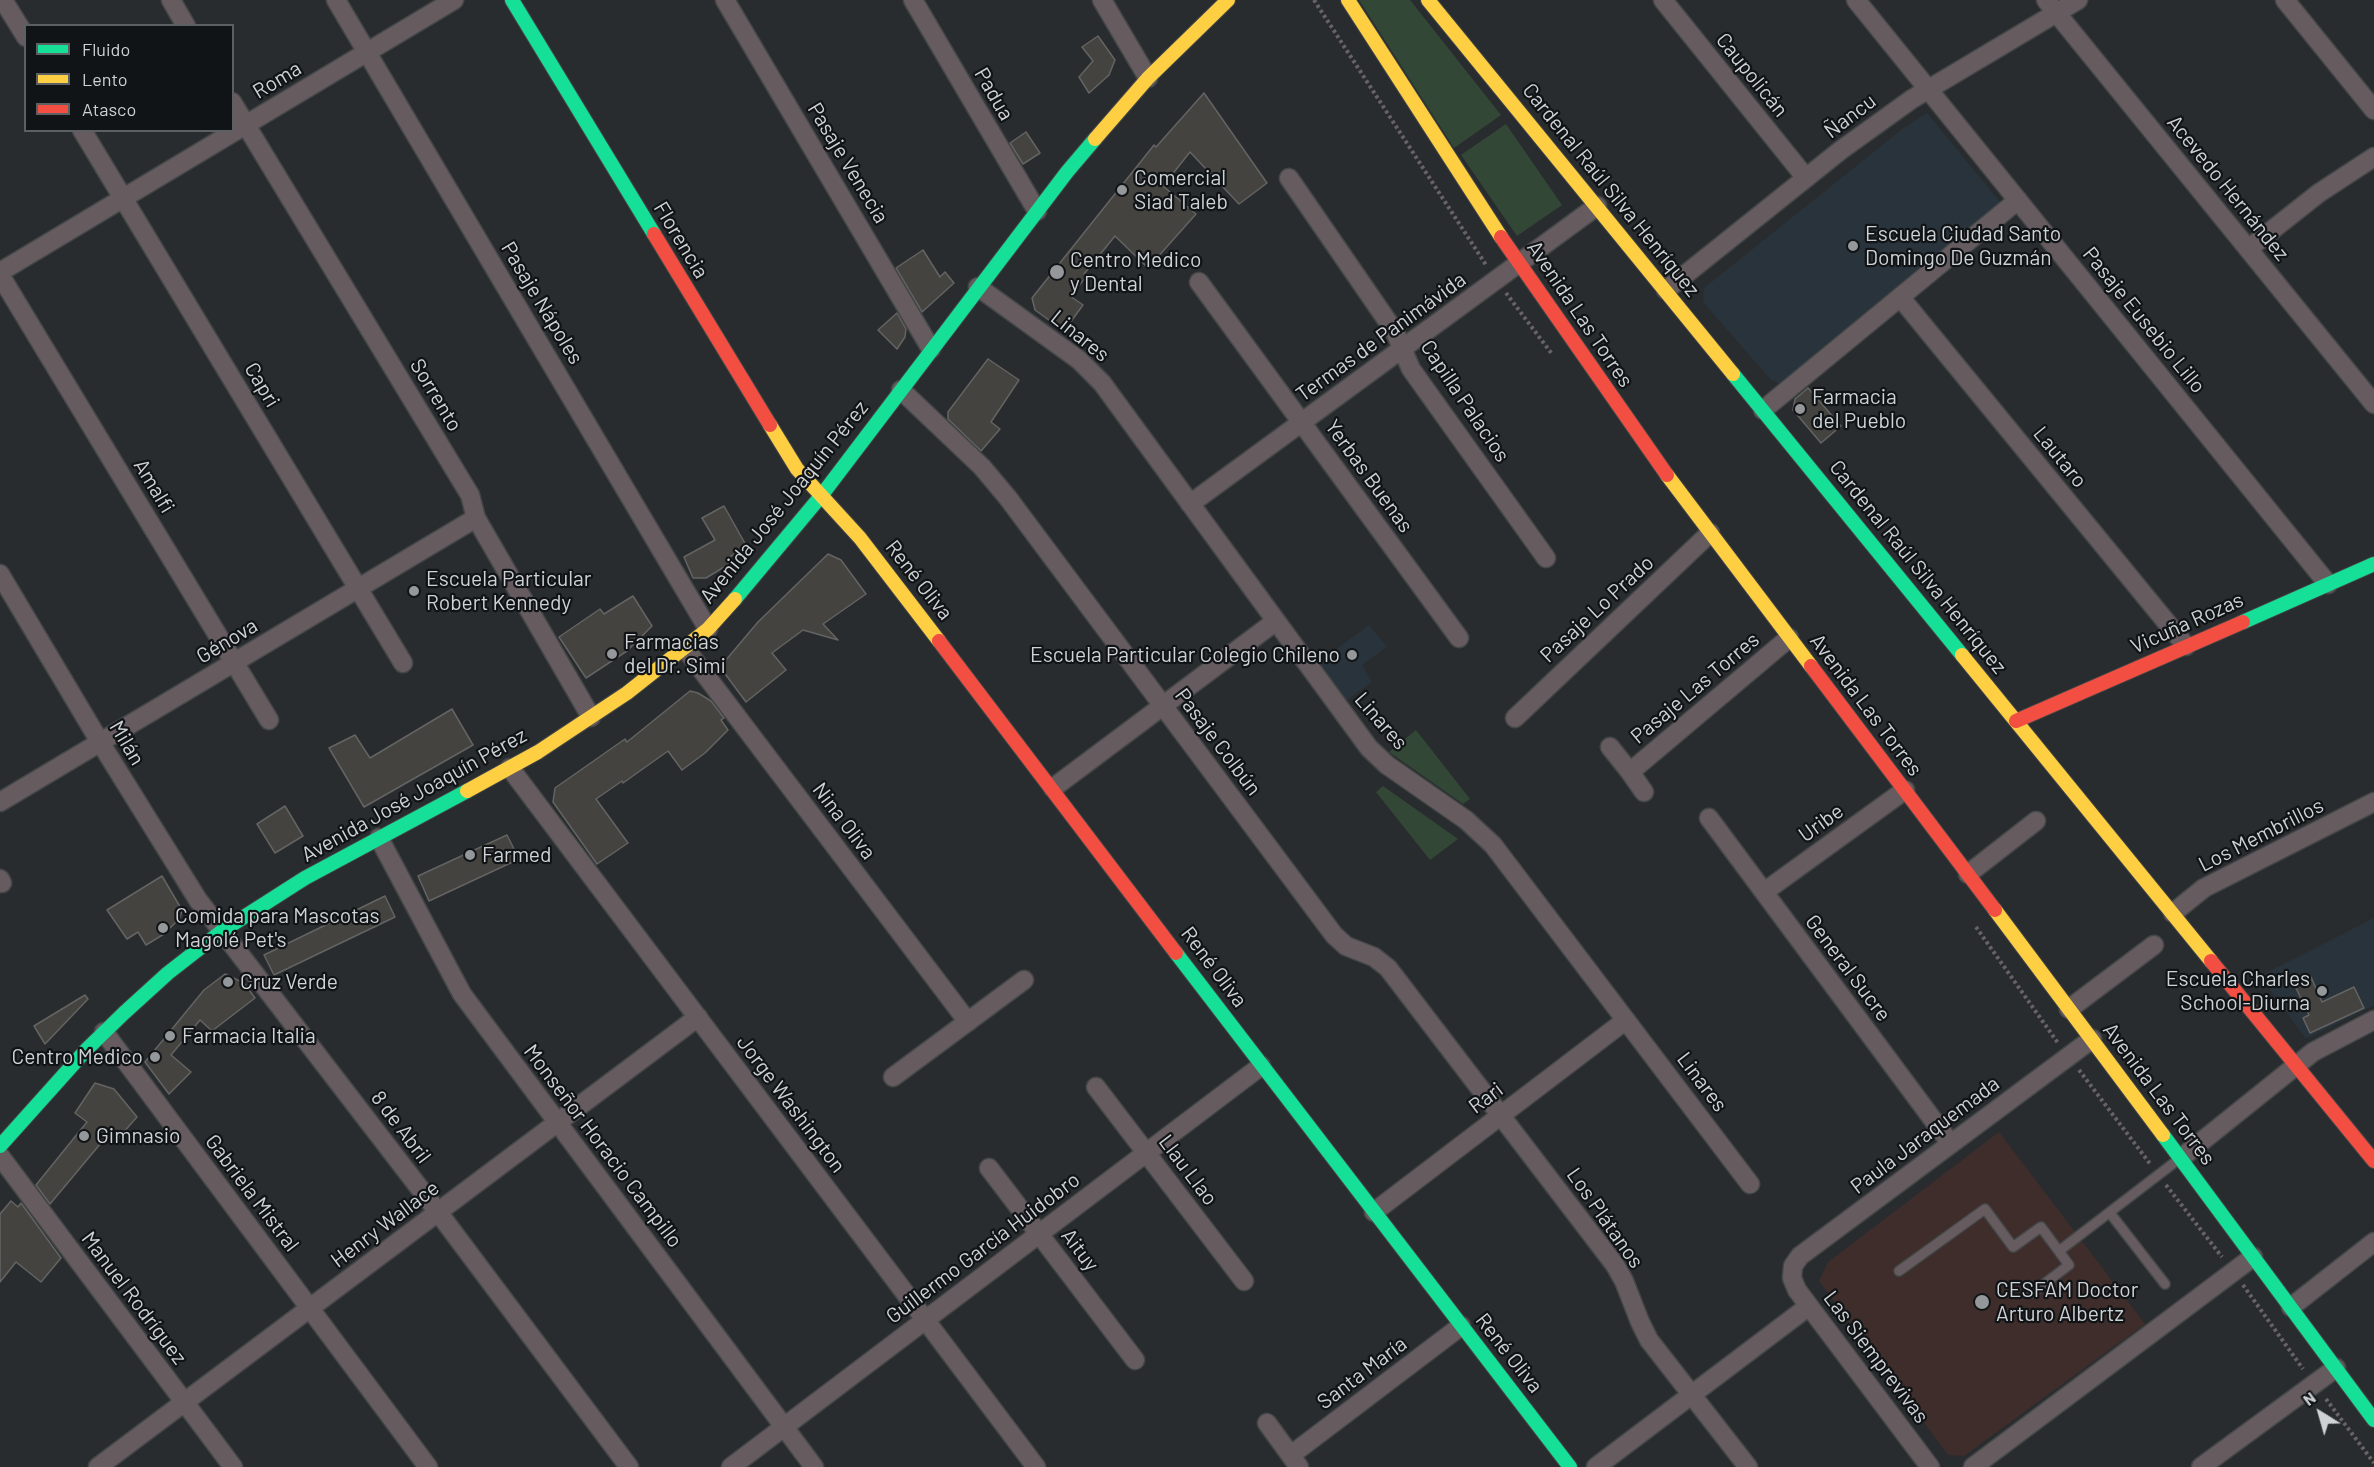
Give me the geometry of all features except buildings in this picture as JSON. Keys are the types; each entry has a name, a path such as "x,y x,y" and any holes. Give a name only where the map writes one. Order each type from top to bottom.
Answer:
{"main road":[{"name":"Florencia","path":"512,0 791,461 821,496"},
{"name":"Avenida José Joaquín Pérez","path":"0,1146 104,1032 168,973 222,931 278,894 510,768 591,717 685,648 708,628 752,581 821,496 978,287 1081,155 1148,78 1228,0"},
{"name":"Avenida Las Torres","path":"1348,0 1519,264 1616,403 1710,533 2092,1039 2374,1420"},
{"name":"Cardenal Raúl Silva Henríquez","path":"1428,0 2374,1161"},
{"name":"René Oliva","path":"821,496 860,538 1053,788 1261,1066 1570,1467"},
{"name":"Vicuña Rozas","path":"2016,721 2374,564"}],"street":[{"path":"3,0 24,34"},
{"path":"171,0 185,24"},
{"name":"Pasaje Nápoles","path":"336,0 708,628"},
{"name":"Roma","path":"234,131 454,0"},
{"name":"Pasaje Venecia","path":"726,0 931,349"},
{"name":"Padua","path":"913,0 1037,211"},
{"path":"1102,0 1148,78"},
{"name":"Caupolicán","path":"1663,0 1806,178"},
{"name":"Pasaje Eusebio Lillo","path":"1856,0 2328,584"},
{"name":"Ñancu","path":"1666,290 1806,178 1927,88 2051,6 2078,0"},
{"path":"2285,0 2374,110"},
{"name":"Acevedo Hernández","path":"2051,6 2374,404"},
{"name":"Sorrento","path":"234,105 470,495 476,519 591,717"},
{"name":"Capri","path":"83,132 403,663"},
{"name":"Roma","path":"0,273 233,132"},
{"path":"2248,249 2319,193 2374,158"},
{"name":"Capilla Palacios","path":"1289,178 1395,332 1411,369 1546,558"},
{"path":"1763,410 2018,200"},
{"name":"Termas de Panimávida","path":"1190,504 1597,206"},
{"name":"Amalfi","path":"0,273 269,720"},
{"name":"Yerbas Buenas","path":"1199,282 1459,638"},
{"name":"Linares","path":"978,287 1091,371 1112,395 1361,738 1377,757 1466,820 1493,845 1750,1184"},
{"name":"Lautaro","path":"1900,297 2186,646"},
{"name":"Pasaje Colbún","path":"901,390 996,482 1334,935 1346,946 1374,957 1388,968 1502,1115"},
{"name":"Génova","path":"0,802 476,519"},
{"name":"Pasaje Lo Prado","path":"1515,718 1710,533"},
{"name":"Milán","path":"0,574 191,890 222,931"},
{"path":"1053,788 1276,621"},
{"name":"Pasaje Las Torres","path":"1630,772 1789,638"},
{"name":"Nina Oliva","path":"685,648 968,1022"},
{"name":"Pasaje Las Torres","path":"1611,747 1644,792"},
{"name":"Jorge Washington","path":"510,768 1036,1467"},
{"name":"Uribe","path":"1764,892 1905,790"},
{"name":"Los Membrillos","path":"2173,913 2204,888 2374,802"},
{"name":"General Sucre","path":"1709,818 1951,1144"},
{"path":"1968,874 2037,821"},
{"name":"Monseñor Horacio Campillo","path":"379,838 462,994 814,1467"},
{"name":"8 de Abril","path":"222,931 438,1212 628,1467"},
{"path":"2069,1009 2154,945"},
{"path":"894,1077 1024,980"},
{"name":"Henry Wallace","path":"98,1467 698,1017"},
{"name":"Rari","path":"1374,1212 1626,1020"},
{"path":"2181,1158 2320,1047 2374,1020"},
{"name":"Gabriela Mistral","path":"104,1032 428,1467"},
{"name":"Paula Jaraquemada","path":"1792,1272 1800,1256 2092,1039"},
{"name":"Guillermo García Huidobro","path":"731,1467 1261,1066"},
{"name":"Llau Llao","path":"1096,1087 1244,1281"},
{"name":"Los Plátanos","path":"1502,1115 1615,1265 1624,1281 1644,1331 1748,1467"},
{"name":"Manuel Rodríguez","path":"0,1155 233,1467"},
{"name":"Aituy","path":"989,1168 1135,1360"},
{"path":"2291,1307 2374,1242"},
{"path":"1973,1467 2253,1257"},
{"name":"Las Siemprevivas","path":"1792,1272 1794,1284 1809,1306 1930,1467"},
{"path":"1596,1467 1809,1306"},
{"name":"Santa María","path":"1267,1423 1295,1461 1461,1326"},
{"path":"2201,1467 2336,1368"}],"lane":[{"path":"2060,1251 2181,1158"},
{"path":"1899,1270 1984,1209 2013,1247 2041,1227 2070,1265 2032,1293"},
{"path":"2110,1213 2165,1284"}],"shaded area":[{"name":"Escuela Ciudad Santo Domingo De Guzmán","path":"1927,113 2001,203 1782,384 1771,380 1703,302 1704,288 1901,130"},
{"name":"Escuela Particular Colegio Chileno","path":"1369,625 1387,647 1362,665 1372,682 1346,701 1316,664"},
{"name":"Escuela Charles School-Diurna","path":"2374,918 2374,1005 2306,1039 2260,976"},
{"name":"CESFAM Doctor Arturo Albertz","path":"1999,1132 2145,1324 1964,1456 1948,1455 1819,1281 1828,1262"}],"green space":[{"path":"1359,0 1410,0 1501,115 1454,148"},
{"path":"1506,124 1562,205 1517,236 1461,155"},
{"path":"1416,730 1470,799 1463,804 1389,752"},
{"path":"1383,786 1458,839 1430,860 1376,792"}],"traffic: fast":[{"path":"512,0 654,234"},
{"path":"735,599 821,496 1067,172 1095,139"},
{"path":"1733,374 1962,655"},
{"path":"2243,622 2374,564"},
{"path":"0,1146 87,1049 124,1013 168,973 222,931 305,878 467,791"},
{"path":"1176,953 1570,1467"},
{"path":"2163,1135 2374,1420"}],"traffic: slow":[{"path":"1095,139 1148,78 1228,0"},
{"path":"1348,0 1501,237"},
{"path":"1428,0 1733,374"},
{"path":"770,425 797,469 860,538 939,641"},
{"path":"1667,475 1811,666"},
{"path":"467,791 538,752 627,693 708,629 735,599"},
{"path":"1962,655 2211,961"},
{"path":"1995,910 2163,1135"}],"traffic: jam":[{"path":"654,234 770,425"},
{"path":"1501,237 1667,475"},
{"path":"2016,721 2243,622"},
{"path":"939,641 1176,953"},
{"path":"1811,666 1995,910"},
{"path":"2211,961 2374,1161"}],"place":[{"name":"Comercial Siad Taleb","path":"1122,190"},
{"name":"Escuela Ciudad Santo Domingo De Guzmán","path":"1853,246"},
{"name":"Centro Medico y Dental","path":"1057,272"},
{"name":"Farmacia del Pueblo","path":"1800,409"},
{"name":"Escuela Particular Robert Kennedy","path":"414,591"},
{"name":"Farmacias del Dr. Simi","path":"612,654"},
{"name":"Escuela Particular Colegio Chileno","path":"1352,655"},
{"name":"Farmed","path":"470,855"},
{"name":"Comida para Mascotas Magolé Pet's","path":"163,928"},
{"name":"Cruz Verde","path":"228,982"},
{"name":"Escuela Charles School-Diurna","path":"2322,991"},
{"name":"Farmacia Italia","path":"170,1036"},
{"name":"Centro Medico","path":"155,1057"},
{"name":"Gimnasio","path":"84,1136"},
{"name":"CESFAM Doctor Arturo Albertz","path":"1982,1302"}]}
